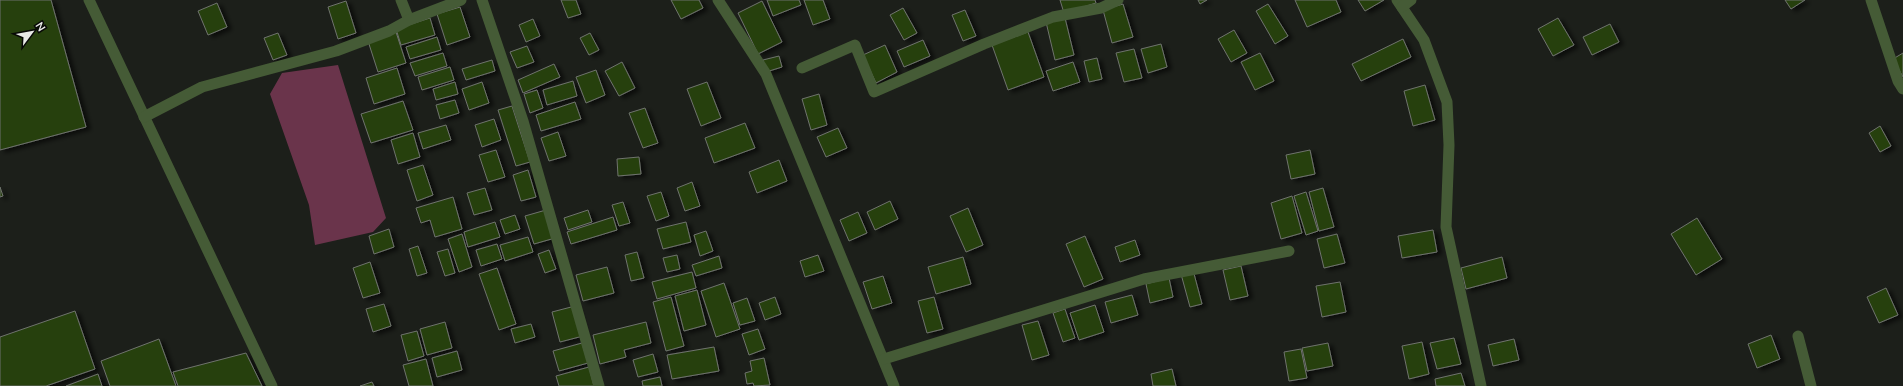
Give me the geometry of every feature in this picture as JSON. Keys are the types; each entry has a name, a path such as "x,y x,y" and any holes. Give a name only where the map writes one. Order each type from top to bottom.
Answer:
{"street":[{"path":"89,0 272,386"},
{"path":"401,0 409,20"},
{"path":"144,117 202,87 336,51 389,31 409,20 461,0"},
{"path":"482,0 524,121 599,386"},
{"path":"718,0 766,74 894,386"},
{"path":"802,68 855,45 874,92 984,44 1053,17 1101,8 1118,0"},
{"path":"1411,0 1400,4 1424,40 1447,102 1448,145 1446,227 1482,386"},
{"path":"1871,0 1898,81 1903,89"},
{"path":"884,359 1144,279 1289,250"},
{"path":"1798,336 1811,386"}],"shaded area":[{"path":"338,65 386,218 373,232 315,245 309,205 270,94 282,73"}],"building":[{"path":"0,0 51,0 86,127 0,150"},
{"path":"561,0 576,0 581,14 568,18"},
{"path":"671,0 699,0 703,8 681,19"},
{"path":"767,0 799,0 801,5 773,16"},
{"path":"804,0 823,0 830,19 813,25"},
{"path":"1060,0 1095,0 1096,3 1064,13"},
{"path":"1198,0 1207,0 1200,4"},
{"path":"1295,0 1336,0 1341,12 1307,27"},
{"path":"1358,0 1384,0 1365,11"},
{"path":"1785,0 1805,0 1791,9"},
{"path":"346,1 356,33 338,39 328,7"},
{"path":"762,1 782,42 758,54 738,13"},
{"path":"217,3 227,27 208,35 198,11"},
{"path":"1123,4 1133,37 1112,43 1103,10"},
{"path":"1268,4 1288,36 1275,44 1256,11"},
{"path":"460,7 470,37 447,45 437,14"},
{"path":"903,8 917,33 904,40 890,15"},
{"path":"965,10 976,36 963,41 952,15"},
{"path":"430,18 435,35 401,45 396,29"},
{"path":"1065,18 1074,55 1055,60 1046,22"},
{"path":"1558,18 1574,45 1553,56 1538,29"},
{"path":"533,19 540,36 526,42 519,25"},
{"path":"1610,24 1619,42 1592,55 1583,37"},
{"path":"1234,30 1247,53 1231,62 1218,39"},
{"path":"396,32 406,63 378,72 368,41"},
{"path":"1028,32 1044,77 1008,90 992,45"},
{"path":"278,33 287,55 273,60 264,38"},
{"path":"590,33 599,50 589,55 580,38"},
{"path":"437,37 441,50 410,59 406,47"},
{"path":"1403,39 1411,57 1361,81 1352,64"},
{"path":"923,40 930,56 904,67 897,51"},
{"path":"1161,44 1167,67 1148,73 1141,49"},
{"path":"885,45 897,72 876,83 863,55"},
{"path":"527,46 534,62 517,68 510,52"},
{"path":"1134,49 1142,78 1124,82 1116,53"},
{"path":"443,53 447,66 415,76 410,63"},
{"path":"1260,53 1274,81 1255,90 1241,62"},
{"path":"1903,53 1903,77 1893,59"},
{"path":"779,56 782,67 766,72 763,60"},
{"path":"1097,58 1102,79 1089,82 1084,61"},
{"path":"492,60 495,71 466,80 462,69"},
{"path":"622,62 635,88 619,96 605,71"},
{"path":"1073,62 1080,82 1053,91 1046,71"},
{"path":"554,64 560,77 523,93 518,80"},
{"path":"450,67 454,80 422,90 418,77"},
{"path":"397,68 405,94 374,104 366,78"},
{"path":"596,70 605,95 586,103 576,77"},
{"path":"573,81 577,96 547,105 543,90"},
{"path":"455,82 458,94 436,100 433,89"},
{"path":"482,82 489,103 469,110 462,89"},
{"path":"707,82 721,118 701,126 687,89"},
{"path":"1425,85 1435,120 1413,126 1404,91"},
{"path":"537,90 543,108 530,113 524,94"},
{"path":"819,94 827,125 811,130 802,99"},
{"path":"455,100 459,113 440,119 436,105"},
{"path":"403,101 413,130 371,143 361,114"},
{"path":"575,102 581,119 541,131 536,115"},
{"path":"512,106 530,162 516,166 498,110"},
{"path":"645,108 658,143 643,148 629,113"},
{"path":"494,119 501,140 482,147 475,125"},
{"path":"745,123 755,148 714,163 705,138"},
{"path":"446,125 451,140 423,149 418,133"},
{"path":"1880,126 1891,146 1880,152 1869,133"},
{"path":"838,128 847,148 826,157 817,137"},
{"path":"558,132 566,156 549,161 541,138"},
{"path":"413,133 420,157 398,164 391,140"},
{"path":"496,150 505,177 488,182 479,155"},
{"path":"1310,150 1315,174 1291,179 1286,155"},
{"path":"639,157 641,174 618,176 617,159"},
{"path":"779,160 787,181 757,193 749,172"},
{"path":"423,165 433,195 417,201 407,170"},
{"path":"528,170 536,197 521,201 513,175"},
{"path":"692,182 700,206 685,211 677,188"},
{"path":"0,187 3,196 0,197"},
{"path":"485,188 492,210 474,215 467,193"},
{"path":"1323,188 1334,227 1319,231 1309,192"},
{"path":"661,192 669,216 656,221 647,196"},
{"path":"1306,192 1318,231 1306,235 1294,196"},
{"path":"1292,196 1302,233 1281,239 1271,203"},
{"path":"453,197 462,229 435,237 430,220 421,223 416,208"},
{"path":"890,201 898,219 875,230 867,212"},
{"path":"623,202 630,223 619,226 612,205"},
{"path":"968,208 983,245 966,252 950,216"},
{"path":"546,210 555,238 534,244 525,216"},
{"path":"588,210 592,222 568,230 564,218"},
{"path":"858,212 867,233 849,241 840,220"},
{"path":"515,215 520,229 505,234 500,220"},
{"path":"613,217 617,230 571,244 567,232"},
{"path":"1697,218 1722,259 1696,275 1671,234"},
{"path":"495,222 500,237 468,247 464,232"},
{"path":"686,222 691,242 663,249 657,229"},
{"path":"389,229 394,247 374,254 369,236"},
{"path":"1433,230 1437,252 1402,258 1398,236"},
{"path":"706,231 713,251 700,256 694,235"},
{"path":"462,234 472,267 459,272 448,239"},
{"path":"1337,234 1345,263 1324,268 1317,239"},
{"path":"1085,236 1103,279 1084,287 1066,244"},
{"path":"528,237 533,252 505,261 500,245"},
{"path":"1135,240 1140,255 1120,262 1115,247"},
{"path":"497,244 502,259 481,266 476,250"},
{"path":"418,246 427,273 417,276 409,249"},
{"path":"448,249 455,273 445,276 437,252"},
{"path":"549,250 556,269 545,273 538,254"},
{"path":"637,252 644,278 631,281 625,255"},
{"path":"677,255 680,269 667,272 663,258"},
{"path":"818,255 824,271 805,277 800,261"},
{"path":"719,256 722,268 696,276 692,265"},
{"path":"963,257 971,284 936,294 928,267"},
{"path":"1502,257 1507,278 1466,289 1461,268"},
{"path":"370,262 380,293 363,298 353,268"},
{"path":"1241,266 1248,296 1230,300 1223,270"},
{"path":"607,267 614,293 583,301 576,275"},
{"path":"497,268 516,324 499,330 479,274"},
{"path":"1193,270 1202,304 1190,307 1181,274"},
{"path":"692,272 696,288 657,299 652,282"},
{"path":"883,276 892,303 872,309 863,282"},
{"path":"1169,278 1173,297 1150,303 1146,284"},
{"path":"1340,282 1346,312 1322,317 1316,286"},
{"path":"724,283 740,329 716,337 701,291"},
{"path":"1886,288 1898,315 1879,323 1867,297"},
{"path":"697,290 706,325 684,331 675,296"},
{"path":"1132,295 1138,315 1111,323 1105,302"},
{"path":"671,297 684,346 666,351 653,302"},
{"path":"775,297 781,314 765,320 759,303"},
{"path":"934,297 943,329 927,333 918,301"},
{"path":"747,298 755,321 740,325 733,303"},
{"path":"384,304 391,326 373,332 366,309"},
{"path":"1095,305 1104,332 1079,340 1070,313"},
{"path":"575,306 583,336 560,342 552,312"},
{"path":"1065,309 1075,338 1063,342 1053,313"},
{"path":"75,311 95,369 46,386 0,386 0,337"},
{"path":"1038,321 1049,355 1032,360 1022,325"},
{"path":"445,322 452,348 427,355 420,329"},
{"path":"646,322 651,343 624,350 626,357 600,364 593,335"},
{"path":"531,324 535,337 515,343 511,329"},
{"path":"758,329 765,349 749,355 742,334"},
{"path":"417,331 424,356 408,361 401,335"},
{"path":"1771,335 1780,359 1757,368 1748,344"},
{"path":"1454,338 1461,364 1437,369 1430,343"},
{"path":"159,339 176,386 110,386 101,361"},
{"path":"1514,339 1519,360 1493,366 1488,345"},
{"path":"1422,342 1429,374 1409,379 1402,346"},
{"path":"582,343 588,363 559,371 553,351"},
{"path":"1328,343 1333,366 1307,371 1302,348"},
{"path":"714,347 719,371 672,379 667,355"},
{"path":"1301,349 1307,378 1289,381 1284,352"},
{"path":"457,351 462,370 437,377 432,358"},
{"path":"246,353 262,386 178,386 173,372"},
{"path":"653,354 658,372 638,377 633,360"},
{"path":"764,358 770,385 754,386 753,383 747,384 745,373 752,371 750,361"},
{"path":"426,359 433,386 409,386 403,365"},
{"path":"589,367 594,386 559,386 556,376"},
{"path":"1172,369 1176,386 1153,386 1151,374"},
{"path":"1461,373 1465,386 1436,386 1435,379"},
{"path":"98,374 102,386 66,386"},
{"path":"660,377 662,386 643,386 642,381"},
{"path":"372,382 374,386 360,386"}]}
